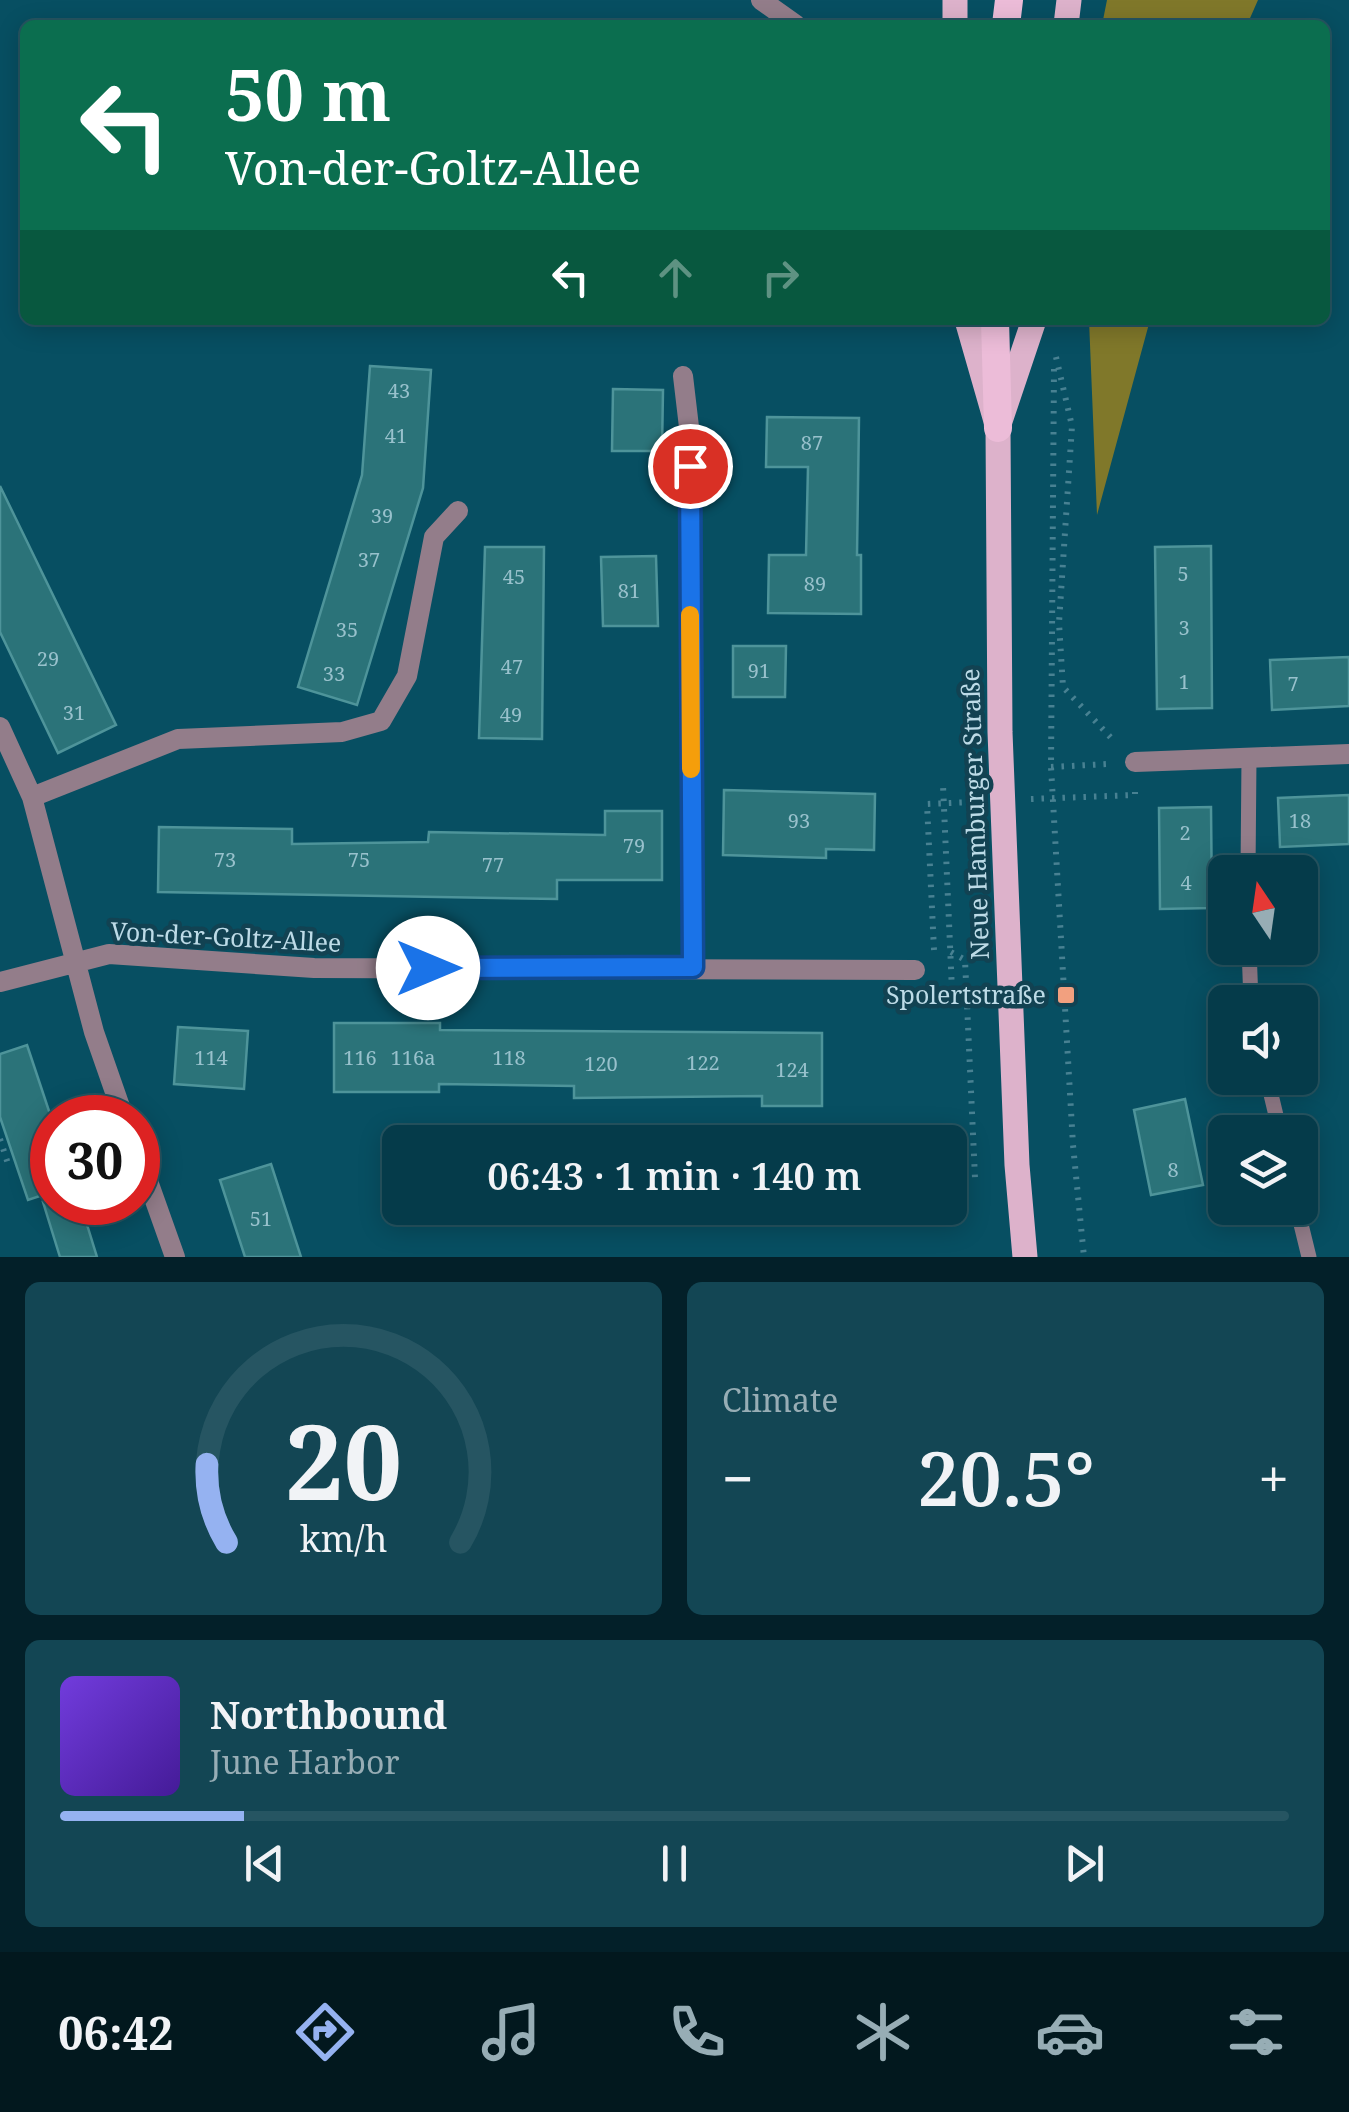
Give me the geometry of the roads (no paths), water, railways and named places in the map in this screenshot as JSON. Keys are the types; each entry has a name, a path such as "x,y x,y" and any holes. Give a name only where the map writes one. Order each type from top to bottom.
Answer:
{"highway":[{"path":"995,325 998,428"}],"main road":[{"name":"Neue Hamburger Straße","path":"967,325 998,428 1000,732 1024,1257"},
{"name":"Neue Hamburger Straße","path":"998,428 1032,325"}],"street":[{"path":"761,0 789,20"},
{"path":"683,376 689,427 693,967"},
{"path":"32,797 178,739 342,732 381,721 408,676 434,537 458,511"},
{"path":"0,727 32,797 94,1032 116,1095"},
{"path":"1134,762 1349,754"},
{"name":"Von-der-Goltz-Allee","path":"0,982 109,954 314,968 915,970"},
{"path":"160,1215 175,1257"}],"lane":[{"path":"1248,758 1248,855"},
{"path":"1301,1225 1309,1257"}],"place":[{"name":"Spolertstraße","path":"1066,995"}]}
